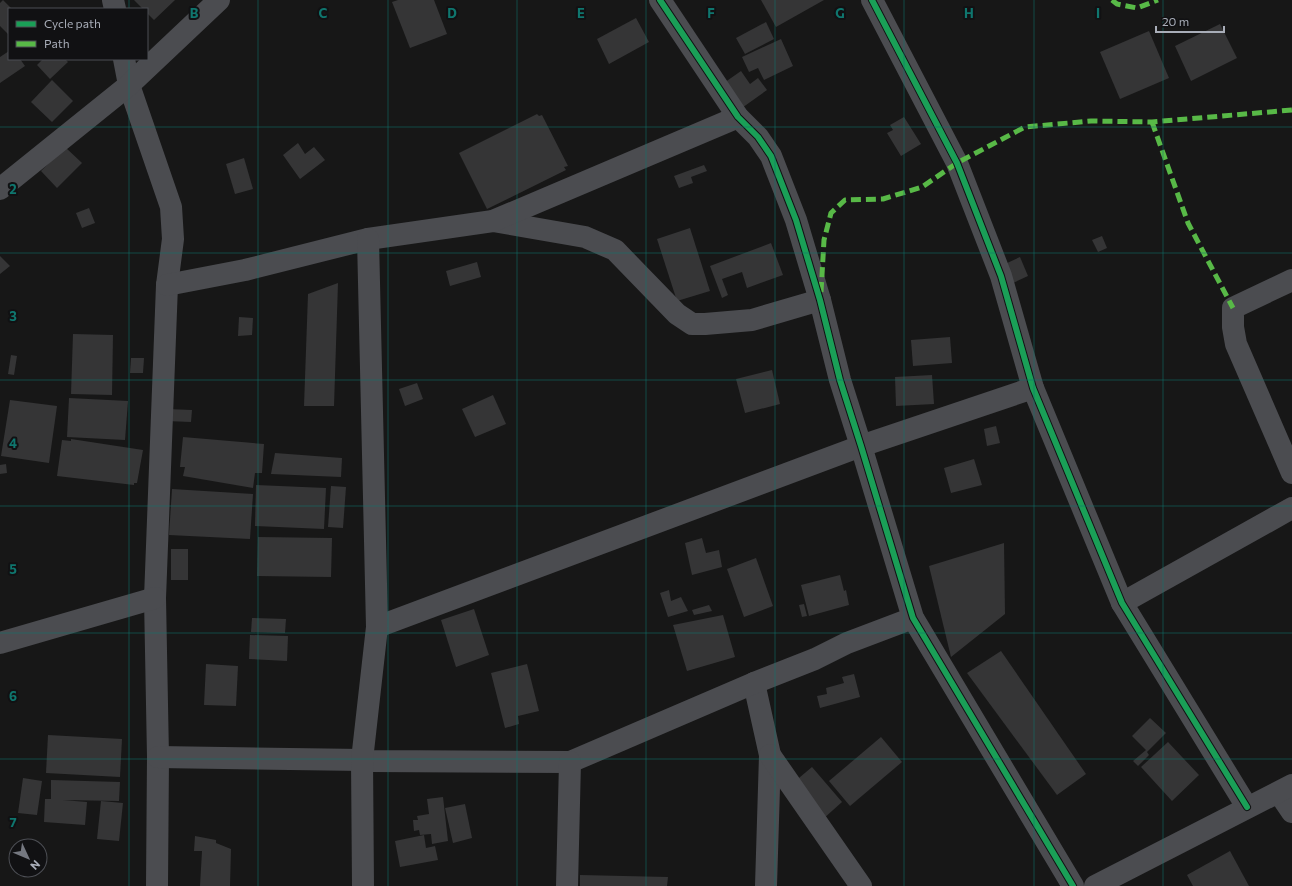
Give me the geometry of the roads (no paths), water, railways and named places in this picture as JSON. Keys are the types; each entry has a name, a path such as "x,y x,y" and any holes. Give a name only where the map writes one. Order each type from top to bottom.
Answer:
{"street":[{"path":"0,189 129,85 219,0"},
{"path":"660,0 738,117 758,138 771,156 796,220 820,300 840,380 913,618 1073,886"},
{"path":"872,0 957,163 1001,276 1033,388 1122,603 1247,807"},
{"path":"124,60 129,85 172,207 173,239 167,285 155,598 158,757 156,886"},
{"path":"167,285 245,270 368,239 493,221 738,117"},
{"path":"493,221 585,237 615,250 677,314 692,324 752,320 820,300"},
{"path":"363,886 362,760 377,627 368,239"},
{"path":"1292,280 1233,308 1236,344 1292,473"},
{"path":"377,627 861,446 1033,388"},
{"path":"1122,603 1292,508"},
{"path":"0,643 155,598"},
{"path":"158,757 370,761 570,762 754,683 815,659 847,643 913,618"},
{"path":"754,683 770,755 766,886"},
{"path":"770,755 861,886"},
{"path":"567,886 570,762"},
{"path":"1095,886 1247,807 1285,789 1292,812"}]}
